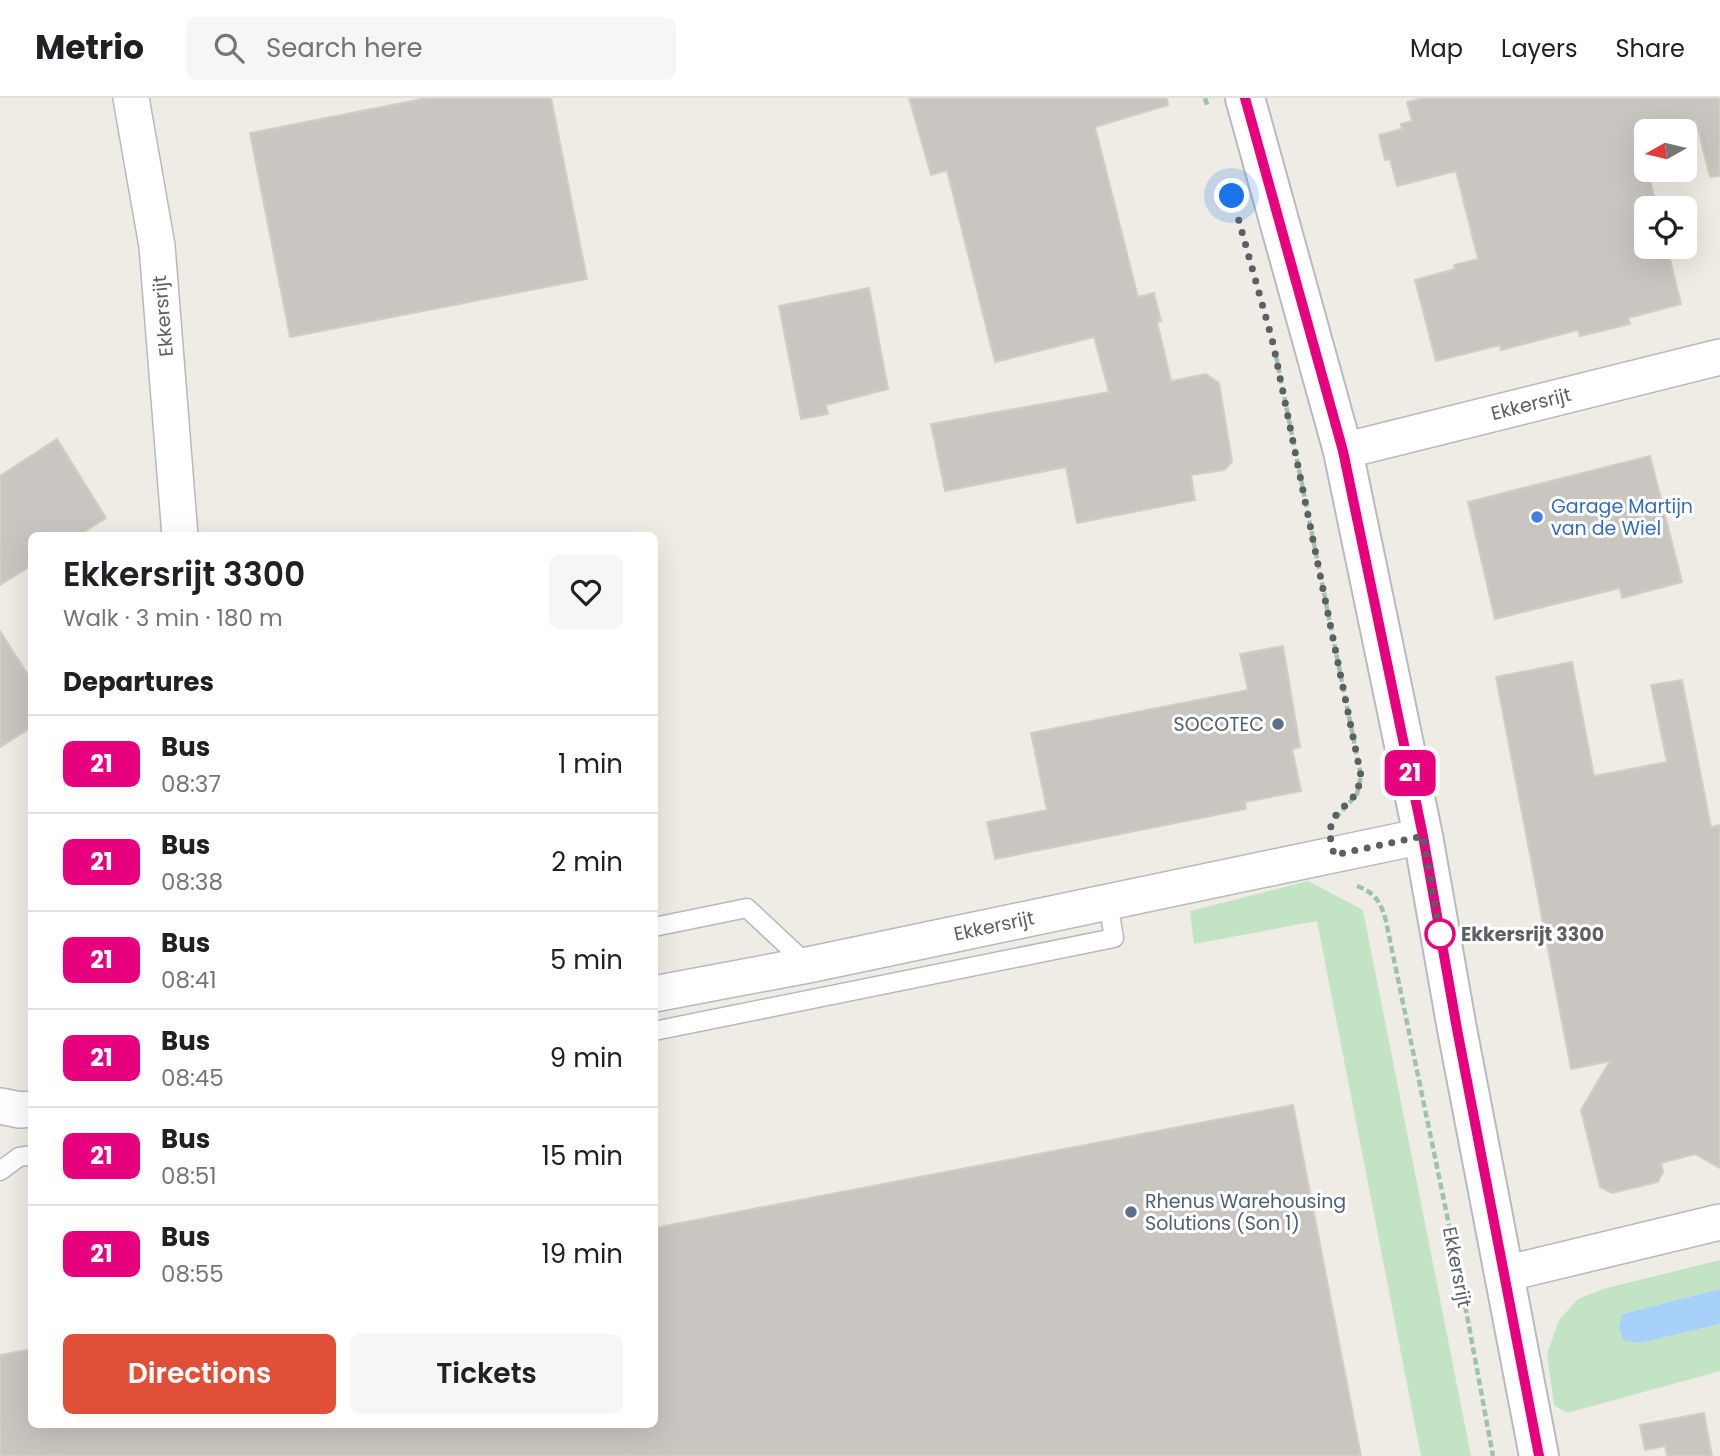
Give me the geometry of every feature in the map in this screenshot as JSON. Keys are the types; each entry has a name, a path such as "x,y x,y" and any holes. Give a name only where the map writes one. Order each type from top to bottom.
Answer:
{"main road":[{"path":"1245,98 1343,451 1423,836 1539,1456"}],"street":[{"name":"Ekkersrijt","path":"131,98 157,246 180,532"},
{"name":"Ekkersrijt","path":"1343,451 1720,357"},
{"name":"Ekkersrijt","path":"658,992 808,965 1423,836"},
{"path":"0,1106 28,1109"},
{"path":"1504,1274 1720,1222"}],"lane":[{"path":"658,1030 1114,939 1108,902"},
{"path":"658,927 747,908 808,965"},
{"path":"0,1151 25,1156"},
{"path":"0,1171 25,1156"}],"path":[{"path":"1205,98 1208,111"},
{"name":"Ekkersrijt","path":"1273,343 1361,776 1357,793 1336,815 1329,831 1337,868 1346,882 1370,891 1381,903 1461,1283 1493,1456"}],"green space":[{"path":"1308,881 1363,910 1471,1456 1421,1456 1317,921 1194,944 1190,911"},
{"path":"1720,1260 1720,1289 1622,1314 1640,1343 1720,1324 1720,1371 1567,1413 1554,1405 1547,1354 1559,1320 1578,1299 1603,1289"}],"water":[{"path":"1720,1289 1720,1324 1640,1343 1623,1340 1619,1327 1622,1314"}],"building":[{"path":"427,98 551,98 587,279 290,337 250,133"},
{"path":"909,98 1167,98 1168,105 1095,127 1138,297 1154,293 1161,321 1157,322 1171,381 1206,374 1219,383 1232,462 1224,470 1191,475 1195,500 1077,523 1066,467 945,491 931,424 1109,392 1094,337 995,362 947,170 931,175"},
{"path":"1424,98 1720,98 1720,176 1710,177 1698,119 1634,119 1634,182 1651,182 1654,196 1634,196 1634,259 1670,259 1681,304 1628,318 1630,324 1580,336 1578,330 1501,350 1500,345 1436,361 1415,280 1455,269 1454,265 1478,259 1456,171 1397,186 1390,159 1385,160 1379,135 1402,129 1401,124 1412,121 1407,102"},
{"path":"869,288 888,389 826,405 828,414 801,419 779,306"},
{"path":"57,439 106,518 84,532 28,532 28,568 0,585 0,476"},
{"path":"1650,456 1682,582 1622,598 1620,588 1495,619 1468,502"},
{"path":"0,631 28,675 28,730 0,747"},
{"path":"1283,646 1300,747 1292,749 1301,791 1245,802 1246,809 995,859 987,822 1047,810 1031,733 1248,690 1240,654"},
{"path":"1572,662 1594,776 1667,762 1651,685 1682,680 1711,827 1720,825 1720,1168 1695,1154 1661,1163 1663,1172 1658,1182 1612,1193 1600,1187 1581,1110 1610,1061 1571,1069 1496,677"},
{"path":"1293,1105 1361,1456 0,1456 0,1355 28,1350 28,1428 658,1428 658,1227"},
{"path":"1704,1413 1712,1456 1667,1456 1665,1446 1645,1450 1640,1425"}],"bus line":[{"name":"21","path":"1245,98 1343,451 1423,836 1539,1456"}],"place":[{"name":"Garage Martijn van de Wiel","path":"1537,517"},
{"name":"SOCOTEC","path":"1278,724"},
{"name":"Ekkersrijt 3300","path":"1440,934"},
{"name":"Rhenus Warehousing Solutions (Son 1)","path":"1131,1212"}],"route":[{"path":"1232,196 1273,343 1361,776 1357,793 1336,815 1329,831 1334,855 1423,836 1440,934"}]}
